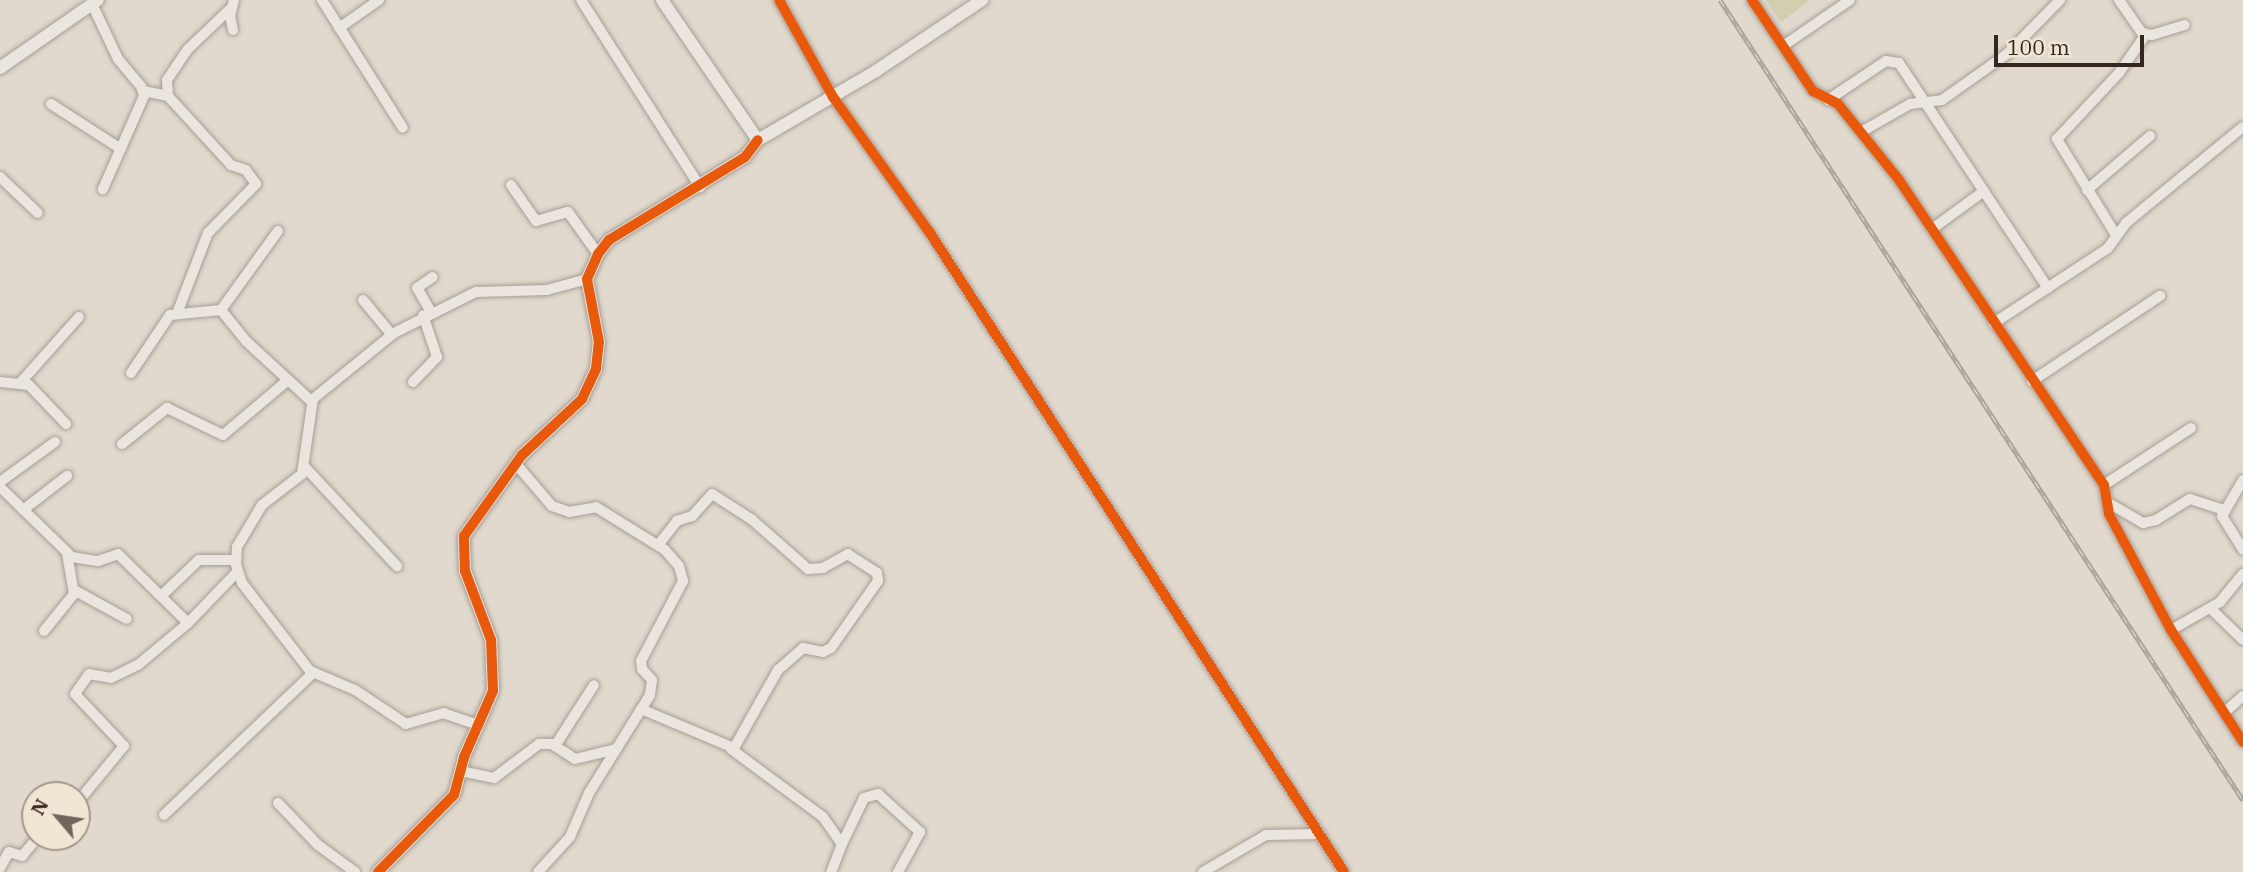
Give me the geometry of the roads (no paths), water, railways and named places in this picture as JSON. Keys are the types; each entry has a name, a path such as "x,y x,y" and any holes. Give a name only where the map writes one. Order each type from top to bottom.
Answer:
{"street":[{"path":"322,0 404,128"},
{"path":"339,28 379,0"},
{"path":"581,0 700,187"},
{"path":"779,0 834,97 930,233 1344,872"},
{"path":"377,872 446,805 493,691 495,668 491,640 464,571 464,536 516,464 582,399 596,369 599,342 587,279 598,254 609,240 700,187 745,157 758,140 834,97 982,0"},
{"path":"1752,0 1813,91 1838,104 1932,229 2104,485 2107,502 2171,631 2243,742"},
{"path":"1783,46 1850,0"},
{"path":"1861,132 1910,104 1927,104 1942,100 2007,54 2060,0"},
{"path":"2119,0 2146,34"},
{"path":"665,1 758,140"},
{"path":"0,68 95,2 118,59 143,91 168,96 231,165 246,170 256,184 208,233 178,311 163,322 131,373"},
{"path":"168,96 167,80 188,49 232,5"},
{"path":"232,5 233,30"},
{"path":"2116,235 2057,139 2119,73 2146,34 2185,25"},
{"path":"1828,100 1891,59 1899,63 2048,288"},
{"path":"103,189 142,104 143,91"},
{"path":"51,104 121,149"},
{"path":"1994,323 2108,248 2116,235 2243,127"},
{"path":"2087,190 2150,136"},
{"path":"0,177 38,214"},
{"path":"511,185 536,221 568,212 598,254"},
{"path":"1932,229 1984,191"},
{"path":"221,310 278,231"},
{"path":"413,382 437,357 427,314 417,288 433,277"},
{"path":"91,786 124,746 75,694 89,674 111,678 125,674 188,623 236,566 242,536 262,505 298,479 304,466 312,402 392,335 427,314 476,292 547,290 587,279"},
{"path":"2032,381 2160,296"},
{"path":"363,300 392,335"},
{"path":"178,311 221,310 312,402"},
{"path":"21,383 79,317"},
{"path":"122,444 167,408 223,435 288,380"},
{"path":"0,382 21,383 34,390 66,424"},
{"path":"2104,485 2191,428"},
{"path":"55,442 0,484 67,553 77,559 98,561 118,554 188,623"},
{"path":"516,464 552,506 569,512 596,507 658,545 679,566 683,581 641,661 653,685 589,793 570,837 538,872"},
{"path":"304,466 397,566"},
{"path":"23,510 67,476"},
{"path":"2243,480 2222,510 2224,523 2243,550"},
{"path":"658,545 677,521 692,516 712,494 751,519 808,569 823,568 848,554 877,573 870,596 831,648 823,652 803,648 778,670 731,749"},
{"path":"2107,502 2143,523 2156,520 2190,499 2222,510"},
{"path":"67,553 75,590 127,619"},
{"path":"161,596 200,560 236,566 302,664 313,673 355,690 406,724 444,713 478,725"},
{"path":"2171,631 2210,608 2243,574"},
{"path":"44,631 75,590"},
{"path":"2210,608 2243,640"},
{"path":"164,815 313,673"},
{"path":"555,746 594,685"},
{"path":"2224,713 2243,696"},
{"path":"641,709 731,749 816,810 842,844"},
{"path":"461,771 494,778 534,746 555,746 575,759 616,749"},
{"path":"831,872 864,798 878,794 920,832 898,872"},
{"path":"278,803 318,845 355,872"},
{"path":"1203,872 1266,835 1320,834"},
{"path":"0,868 9,852 22,856 26,851"}],"railway":[{"path":"1720,0 2243,800"}]}
